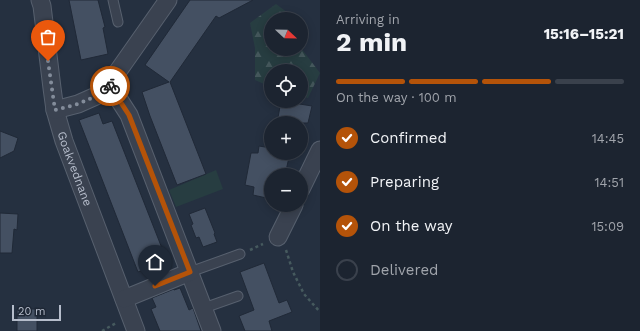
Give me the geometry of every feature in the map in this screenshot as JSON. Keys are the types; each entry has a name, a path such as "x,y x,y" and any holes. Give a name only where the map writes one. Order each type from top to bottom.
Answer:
{"street":[{"name":"Goakvednane","path":"40,0 55,110 64,141 136,331"},
{"path":"55,110 78,104 96,96 109,84 168,0"},
{"path":"109,84 129,115 212,331"},
{"path":"308,175 320,150"},
{"path":"278,238 291,212"},
{"path":"124,299 190,272"}],"lane":[{"path":"113,0 118,22"},
{"path":"190,272 240,254"},
{"path":"204,308 238,296"}],"path":[{"path":"240,254 278,238 284,242 293,272 304,294 320,312"}],"green space":[{"path":"276,4 287,12 265,12"},
{"path":"264,13 264,56 307,56 320,73 308,98 308,64 264,64 264,84 255,80 255,48 250,23"},
{"path":"216,170 223,189 176,207 169,190"}],"building":[{"path":"69,0 98,0 105,27 103,28 108,54 81,60"},
{"path":"190,0 253,0 219,18 216,16 170,82 206,174 177,185 142,92 169,82 145,65"},
{"path":"308,105 312,106 308,123 308,116 278,116 280,108 308,108"},
{"path":"99,113 103,124 112,121 167,261 138,272 79,120"},
{"path":"0,131 18,138 14,151 0,158"},
{"path":"259,146 264,147 264,160 288,160 287,168 264,168 264,197 253,195 254,187 245,185 251,153 258,153"},
{"path":"205,208 217,242 203,247 199,237 196,238 189,214"},
{"path":"0,213 18,214 17,230 14,229 12,253 0,253"},
{"path":"264,263 279,303 287,300 292,312 269,321 272,331 245,331 239,316 254,310 240,272"},
{"path":"180,288 189,310 193,308 201,331 160,331 151,309 156,307 152,298"},
{"path":"17,309 37,309 37,331 17,331"}],"way so far":[{"path":"48,61 55,110 78,104 96,96 109,84 110,86"}],"route":[{"path":"110,86 129,115 190,272 155,286"}]}
